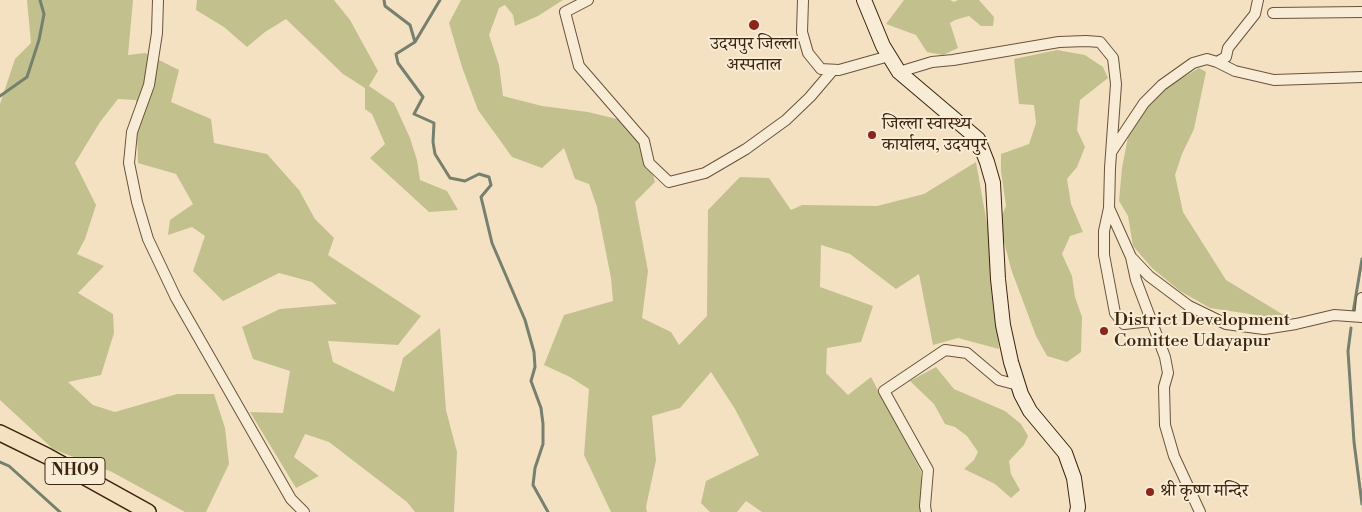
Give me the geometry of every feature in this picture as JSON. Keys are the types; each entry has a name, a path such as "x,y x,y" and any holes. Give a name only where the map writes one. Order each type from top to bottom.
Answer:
{"main road":[{"path":"864,0 883,46 899,72 978,139 993,183 1003,325 1011,362 1018,385 1030,411 1064,453 1074,478 1077,512"},
{"name":"NH09","path":"0,433 47,456 148,512"}],"street":[{"path":"158,0 158,33 149,85 132,132 129,163 137,202 148,239 176,298 291,499 304,512"},
{"path":"588,0 564,12 580,66 644,141 649,163 669,182 705,173 746,149 786,120 810,97 833,70"},
{"path":"803,0 802,32 808,52 821,68 839,70 889,56"},
{"path":"1217,62 1226,57 1228,48 1255,14 1258,0"},
{"path":"1273,13 1362,12"},
{"path":"899,72 932,62 1059,42 1086,40 1100,42 1113,58 1116,84 1109,208 1104,231 1104,254 1115,312 1124,324 1151,321"},
{"path":"1111,152 1144,103 1162,85 1193,63 1207,59 1235,71 1274,80 1362,77"},
{"path":"1109,208 1131,257 1136,280 1165,357 1168,373 1164,387 1165,425 1174,456 1200,512"},
{"path":"1131,257 1149,276 1189,306 1226,324 1264,328 1296,324 1334,315 1361,317 1362,298"},
{"path":"926,512 928,470 884,391 945,350 967,353 999,380 1018,385"}],"shaded area":[{"path":"27,0 133,0 128,55 145,53 179,70 171,102 211,119 214,143 267,154 299,190 315,219 334,238 328,255 421,316 398,345 328,341 333,362 394,392 403,358 440,328 446,410 457,452 454,512 415,512 407,502 329,442 305,434 294,457 319,476 296,488 250,412 283,413 290,371 253,359 242,327 280,309 337,304 312,282 279,273 223,301 193,271 205,236 192,227 168,235 170,220 193,204 176,174 138,163 136,100 118,99 100,122 75,163 96,205 85,239 77,254 104,266 78,293 113,314 114,333 101,375 68,382 93,405 115,412 177,394 214,394 225,428 229,464 206,512 185,512 112,472 53,449 0,400 0,104 15,59 31,43"},
{"path":"197,0 334,0 350,20 378,71 369,86 394,103 410,138 417,160 420,180 447,191 458,210 429,212 370,158 385,144 372,114 365,109 365,88 343,74 286,19 265,32 247,47 224,27 196,10"},
{"path":"461,0 563,0 538,16 515,26 513,15 505,5 499,8 489,35 499,65 503,96 542,106 588,112 621,120 645,144 655,182 635,202 648,271 642,318 671,332 679,345 707,316 708,210 740,177 769,178 791,210 802,205 877,206 924,194 976,162 989,235 999,349 958,338 933,345 919,274 896,289 850,254 821,245 820,287 873,306 861,342 827,348 826,373 848,395 871,377 921,471 921,512 762,512 746,501 737,512 710,512 701,503 706,481 759,455 735,409 711,372 680,408 652,416 656,460 646,507 647,512 611,512 584,455 589,389 570,377 544,365 564,315 613,301 611,278 597,207 589,184 575,179 564,148 542,168 512,157 478,110 462,67 449,23"},
{"path":"904,0 950,0 954,2 958,0 979,0 994,17 993,26 981,26 969,16 955,20 950,23 958,48 943,55 927,52 916,35 886,24"},
{"path":"1057,50 1085,55 1103,67 1108,78 1080,100 1077,130 1085,147 1077,167 1067,179 1071,204 1083,232 1070,236 1062,254 1072,276 1075,297 1082,317 1081,352 1067,362 1047,356 1036,336 1011,269 1001,229 1006,206 1001,171 1001,154 1029,144 1036,123 1034,105 1019,104 1014,59"},
{"path":"1199,68 1206,72 1194,129 1182,154 1175,175 1183,212 1226,280 1287,317 1263,316 1210,308 1180,291 1152,268 1133,246 1128,216 1119,201 1122,168 1128,137 1151,102 1169,86"},
{"path":"936,367 954,389 1005,411 1021,424 1028,436 1024,445 1009,461 1011,474 1020,490 1011,498 995,484 964,469 974,460 978,452 967,436 955,427 945,424 934,404 910,381"}],"waterway":[{"path":"0,96 27,77 39,40 44,14 40,0"},
{"path":"384,0 385,6 410,25 415,42 396,54 398,63 423,97 414,114 434,123 433,142 435,154 450,178 465,181 479,174 489,177 491,185 481,197 492,243 525,320 534,352 535,367 531,381 541,408 543,444 535,468 533,485 548,512"},
{"path":"415,42 440,0"},
{"path":"1353,313 1362,259"},
{"path":"1351,328 1348,351 1354,442 1362,504"},
{"path":"0,462 9,466 60,512"}],"place":[{"name":"उदयपुर जिल्ला अस्पताल","path":"754,25"},
{"name":"जिल्ला स्वास्थ्य कार्यालय, उदयपुर","path":"872,135"},
{"name":"District Development Comittee Udayapur","path":"1104,331"},
{"name":"श्री कृष्ण मन्दिर","path":"1150,492"}]}
